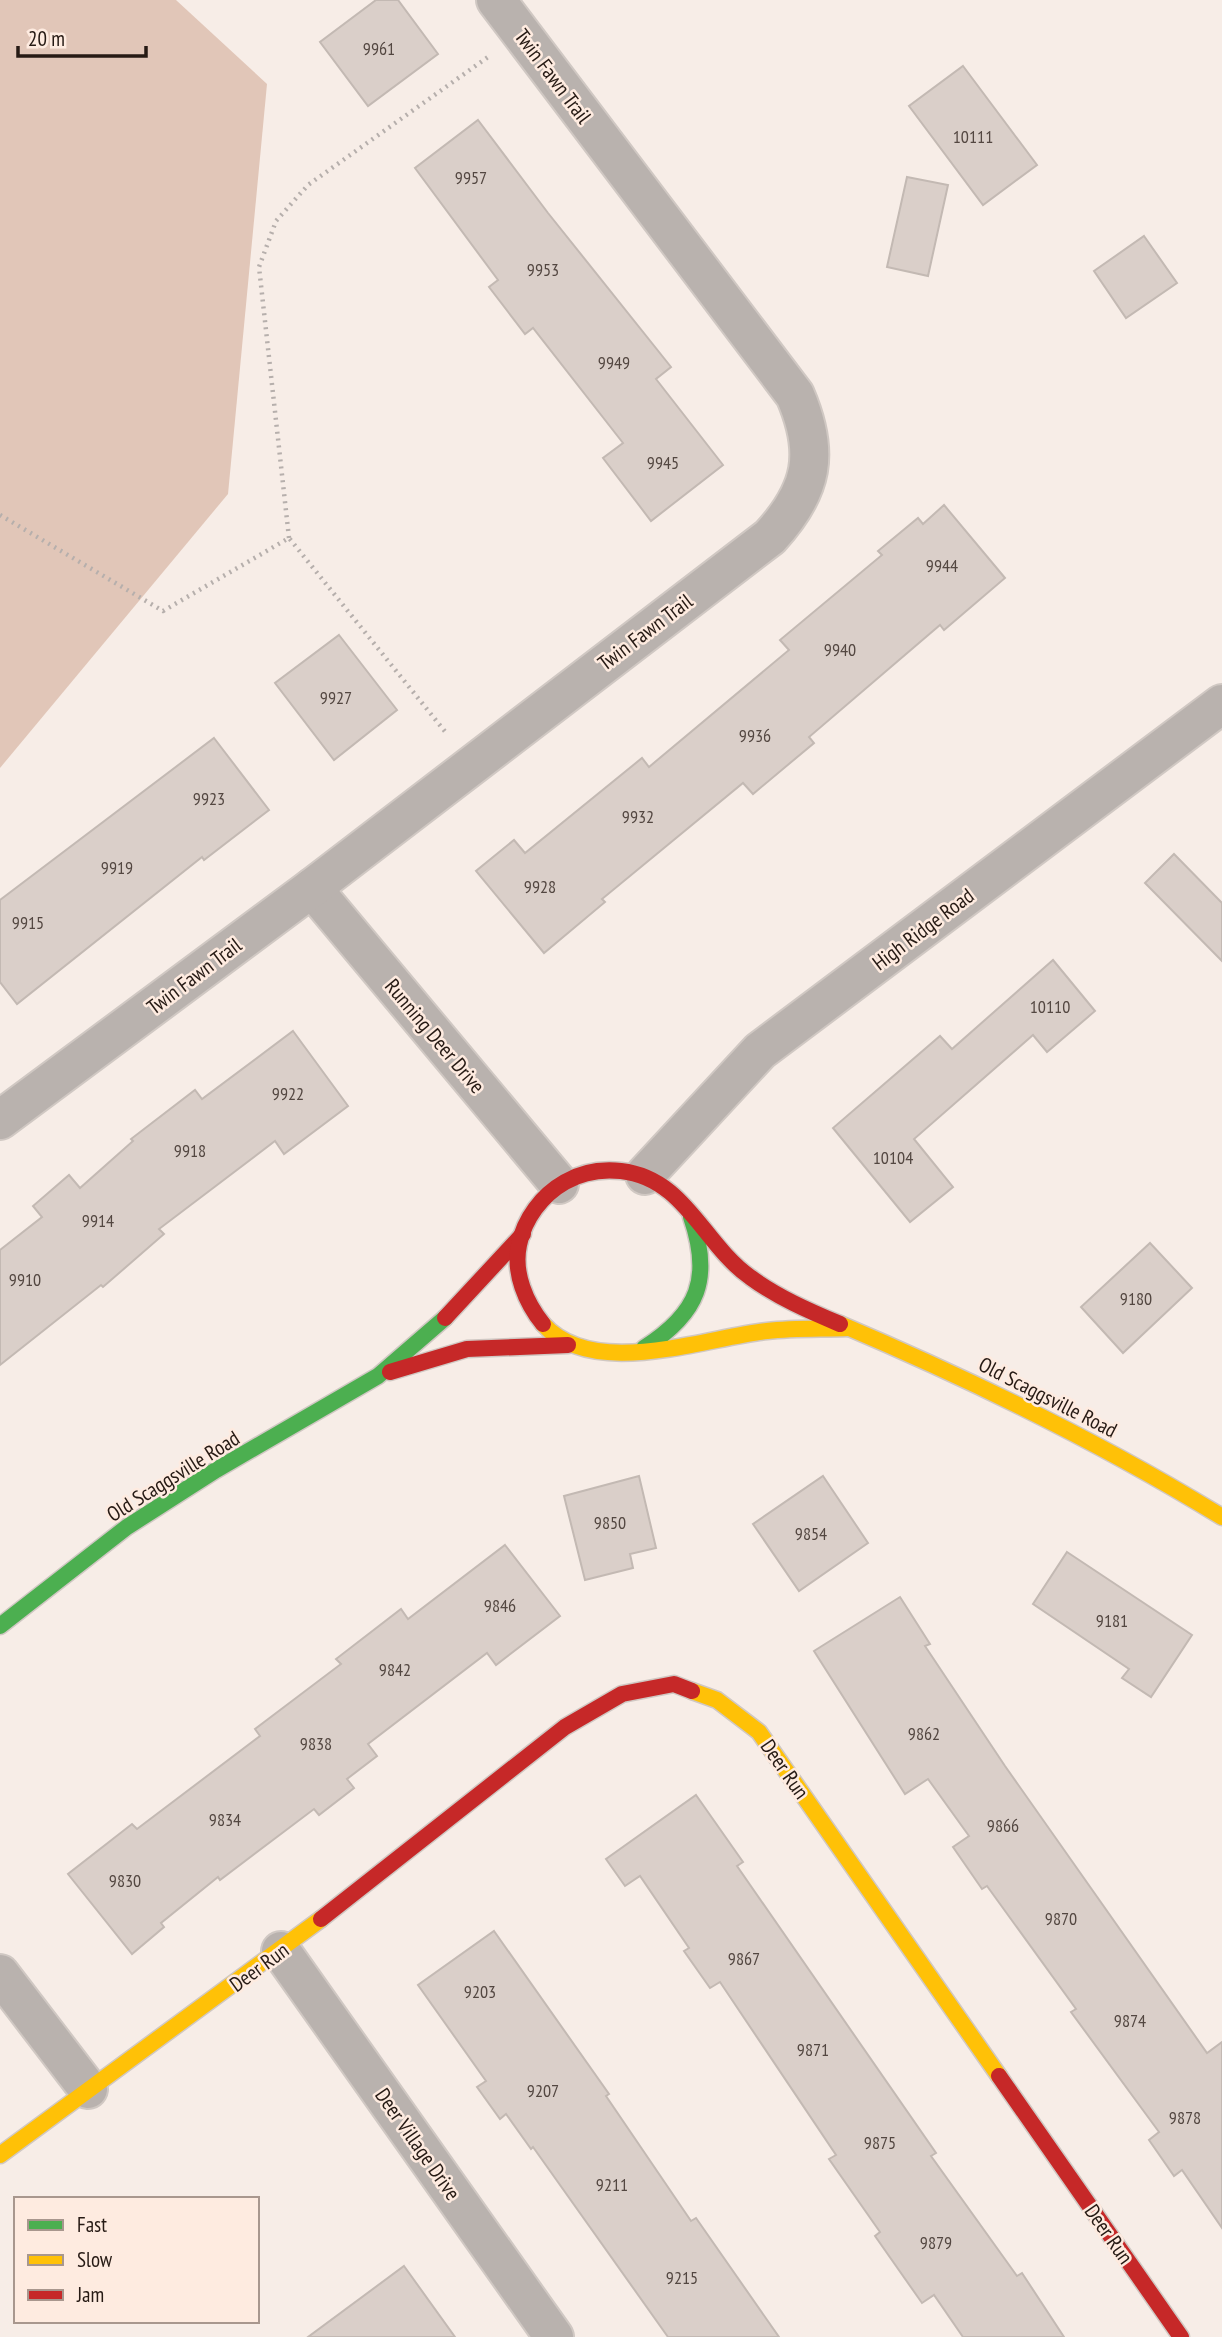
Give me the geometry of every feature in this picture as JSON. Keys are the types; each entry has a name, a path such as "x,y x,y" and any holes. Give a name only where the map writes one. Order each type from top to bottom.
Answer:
{"street":[{"name":"Twin Fawn Trail","path":"0,1120 312,888 770,537 792,513 804,486 811,456 808,425 795,395 496,0"},
{"name":"High Ridge Road","path":"645,1175 760,1051 1222,704"},
{"name":"Running Deer Drive","path":"312,888 559,1184"},
{"path":"613,1169 645,1175 670,1190 691,1215 703,1256 697,1293 689,1309 668,1334 640,1350 608,1354 568,1345 533,1314 519,1280 517,1261 523,1234 536,1206 559,1184 594,1170 613,1169"},
{"name":"Old Scaggsville Road","path":"691,1215 747,1275 848,1328 925,1360 1067,1428 1168,1482 1222,1517"},
{"name":"Old Scaggsville Road","path":"0,1626 127,1527 216,1470 378,1376 449,1315 523,1234"},
{"name":"Old Scaggsville Road","path":"640,1350 768,1331 848,1328"},
{"name":"Old Scaggsville Road","path":"378,1376 467,1349 568,1345"},
{"name":"Deer Run","path":"0,2155 281,1951 565,1727 622,1694 674,1684 717,1700 759,1732 1181,2337"},
{"name":"Deer Village Drive","path":"281,1951 554,2337"},
{"path":"0,1974 88,2090"}],"path":[{"path":"472,765 289,538 259,267 276,221 308,185 521,34"},
{"path":"0,515 163,611 289,538"}],"shaded area":[{"path":"0,0 176,0 267,84 228,494 0,768"}],"building":[{"path":"376,0 398,0 438,54 368,106 320,42"},
{"path":"963,66 1037,165 983,205 909,106"},
{"path":"478,120 548,213 671,367 656,379 723,465 651,521 603,458 623,443 533,328 525,334 489,287 498,280 415,168"},
{"path":"907,177 948,185 928,276 887,267"},
{"path":"1144,236 1177,283 1126,318 1094,271"},
{"path":"944,505 1005,578 944,630 940,625 809,737 814,743 753,794 743,783 602,899 605,902 544,953 476,871 514,840 525,853 642,758 649,767 789,650 780,640 882,555 878,551 918,518 923,524"},
{"path":"339,635 397,710 334,760 275,683"},
{"path":"214,738 269,810 204,860 202,857 17,1004 0,982 0,900"},
{"path":"1174,854 1222,903 1222,961 1145,883"},
{"path":"1053,960 1095,1011 1047,1052 1033,1035 914,1139 953,1187 910,1222 833,1128 940,1036 952,1049"},
{"path":"293,1031 348,1106 284,1154 275,1141 159,1229 164,1234 103,1287 101,1285 0,1365 0,1250 42,1217 33,1206 69,1175 80,1188 133,1141 131,1139 195,1090 202,1099"},
{"path":"1150,1243 1192,1288 1123,1353 1081,1307"},
{"path":"639,1476 656,1548 630,1554 633,1568 585,1580 564,1496"},
{"path":"823,1476 868,1543 799,1591 753,1524"},
{"path":"505,1545 560,1616 496,1665 487,1653 368,1744 377,1756 347,1779 354,1788 319,1815 314,1809 220,1880 218,1877 161,1923 164,1927 132,1954 68,1874 132,1824 137,1829 260,1736 255,1729 341,1664 336,1659 401,1609 408,1619"},
{"path":"1067,1552 1192,1635 1151,1697 1122,1678 1129,1669 1033,1604"},
{"path":"900,1597 930,1644 925,1646 1005,1766 1207,2053 1222,2042 1222,2228 1182,2170 1174,2176 1149,2140 1159,2132 1071,2012 1076,2009 987,1886 982,1889 953,1847 969,1836 928,1779 905,1794 814,1651"},
{"path":"696,1795 743,1862 737,1866 936,2153 931,2156 1017,2276 1022,2273 1064,2337 963,2337 934,2295 922,2303 875,2236 880,2232 829,2159 836,2155 720,1982 710,1988 684,1951 689,1948 640,1876 625,1886 606,1859"},
{"path":"494,1931 609,2094 606,2096 691,2221 696,2218 779,2337 668,2337 533,2147 531,2149 506,2114 500,2119 477,2087 486,2081 418,1985"},
{"path":"404,2266 455,2337 308,2337"}],"traffic: fast":[{"path":"644,1348 678,1321 696,1292 700,1276 700,1258 691,1217"},
{"path":"0,1626 127,1527 216,1470 378,1376 445,1318"}],"traffic: slow":[{"path":"543,1324 564,1341 590,1350 619,1353 681,1347 767,1331 848,1328"},
{"path":"840,1324 1035,1413 1176,1489 1222,1517"},
{"path":"692,1691 717,1700 759,1732 999,2076"},
{"path":"0,2155 321,1919"}],"traffic: jam":[{"path":"543,1324 531,1307 519,1277 521,1235 535,1209 557,1187 578,1176 607,1170 643,1176 662,1186 678,1199 719,1248 750,1277 782,1297 840,1324"},
{"path":"445,1318 523,1234"},
{"path":"390,1372 467,1349 568,1345"},
{"path":"321,1919 565,1727 622,1694 674,1684 692,1691"},
{"path":"999,2076 1181,2337"}]}
